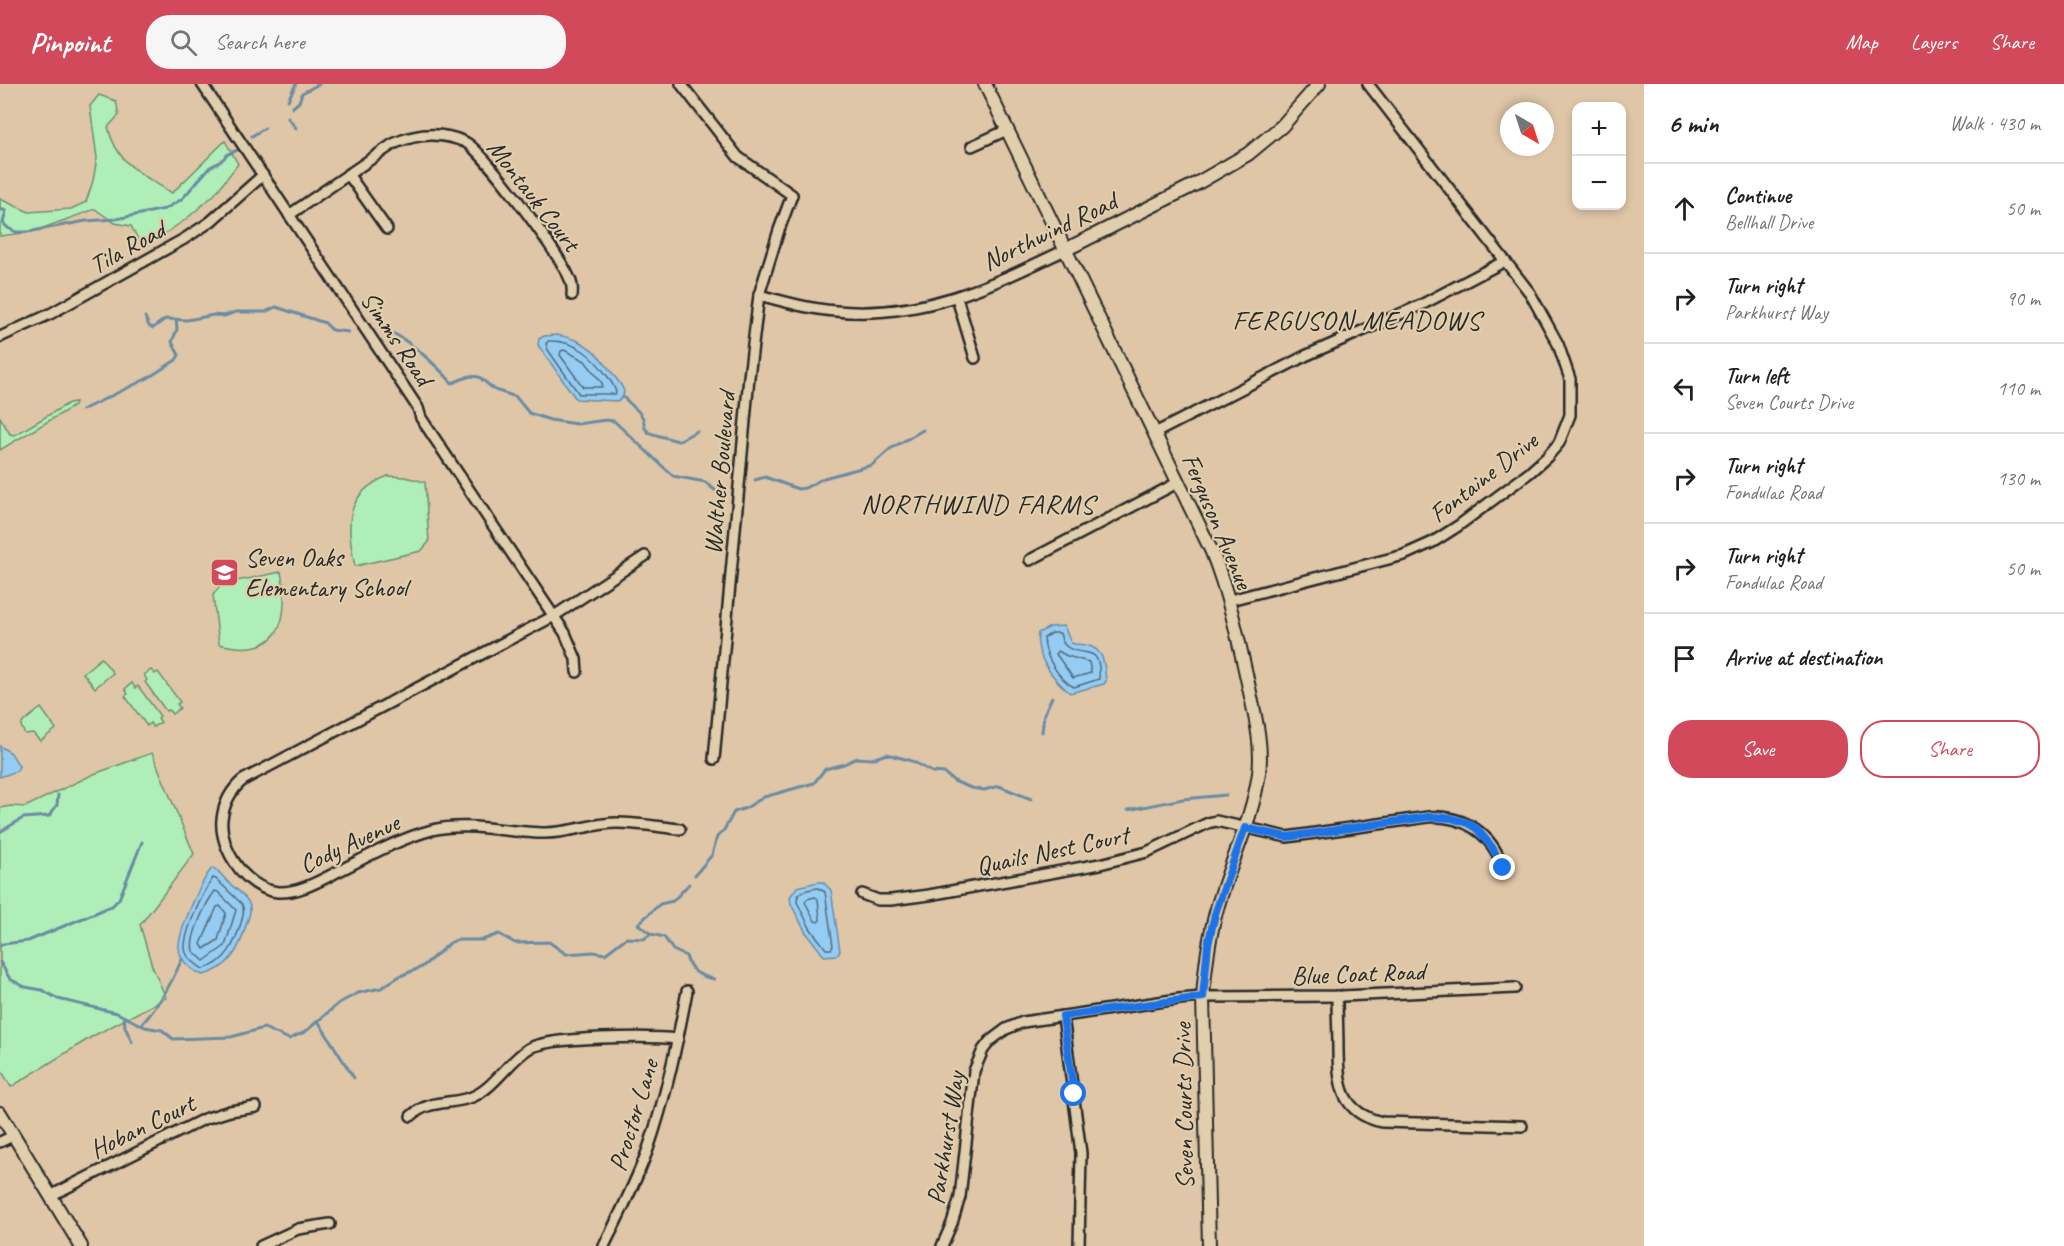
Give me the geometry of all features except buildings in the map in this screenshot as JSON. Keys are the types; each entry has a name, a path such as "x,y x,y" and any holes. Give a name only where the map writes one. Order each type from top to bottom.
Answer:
{"street":[{"name":"Simms Road","path":"202,84 418,408 427,428 554,616 571,645 576,659 577,672"},
{"name":"Walther Boulevard","path":"681,84 738,158 792,195 759,295 749,377 714,759"},
{"name":"Ferguson Avenue","path":"985,84 1179,482 1212,552 1230,600 1260,756 1254,800 1245,828"},
{"name":"Northwind Road","path":"759,295 819,309 868,313 911,309 957,298 1065,250 1196,184 1243,157 1272,135 1319,84"},
{"name":"Fontaine Drive","path":"1230,600 1404,555 1433,542 1529,473 1559,443 1570,415 1570,379 1558,344 1546,319 1530,293 1368,84"},
{"path":"972,146 1007,130"},
{"name":"Montauk Court","path":"289,215 393,144 409,137 432,134 464,141 483,157 548,243 571,279 572,295"},
{"path":"348,174 387,229"},
{"name":"Tila Road","path":"0,337 50,314 184,239 210,222 263,175"},
{"path":"1155,433 1305,356 1421,304 1505,261"},
{"path":"957,298 975,358"},
{"path":"1030,560 1179,482"},
{"name":"Cody Avenue","path":"645,556 554,616 243,780 227,800 222,820 225,841 233,858 246,876 253,883 271,891 286,892 305,887 402,840 434,829 457,826 545,833 618,823 681,829"},
{"name":"Quails Nest Court","path":"862,894 878,900 929,895 1119,860 1157,848 1208,823 1225,822 1287,837 1428,817 1451,818 1468,823 1477,829 1492,847 1503,868"},
{"name":"Seven Courts Drive","path":"1209,1246 1203,997 1208,945 1215,914 1245,828"},
{"name":"Blue Coat Road","path":"1203,997 1337,996 1515,988"},
{"name":"Proctor Lane","path":"604,1246 629,1197 648,1148 678,1039 687,991"},
{"path":"1337,996 1339,1081 1344,1097 1360,1114 1382,1122 1522,1126"},
{"name":"Parkhurst Way","path":"942,1246 960,1197 974,1071 983,1050 999,1034 1014,1024 1203,997"},
{"path":"1063,1016 1081,1153 1078,1246"},
{"path":"411,1116 427,1105 475,1095 524,1052 541,1043 654,1036 678,1039"},
{"name":"Hoban Court","path":"50,1196 204,1119 230,1111 256,1107"},
{"path":"0,1113 81,1246"},
{"path":"0,1142 13,1136"},
{"path":"261,1246 298,1229 330,1224"}],"green space":[{"path":"99,95 116,101 119,115 108,127 112,140 124,160 141,174 172,193 225,141 238,164 214,195 185,220 143,248 131,226 115,223 95,209 32,232 0,236 0,199 29,212 71,209 86,202 97,158 90,106"},
{"path":"75,402 74,406 0,450 0,417 10,434 15,435 69,403"},
{"path":"388,476 425,482 429,542 421,551 355,566 350,524 356,501 374,483"},
{"path":"281,572 284,607 276,633 267,641 255,646 239,647 219,644 213,595 222,584"},
{"path":"101,658 113,673 95,688 83,673"},
{"path":"151,670 155,674 158,672 180,702 177,704 180,708 172,714 169,710 166,711 145,682 147,680 144,675"},
{"path":"132,683 135,688 138,686 160,716 158,718 161,722 153,727 150,723 147,726 125,696 128,694 125,689"},
{"path":"41,708 56,729 40,741 33,733 25,734 21,726"},
{"path":"152,753 194,854 140,925 152,966 166,998 93,1036 11,1087 0,1068 0,808 25,807 94,774"}],"water":[{"path":"557,335 579,341 595,352 621,385 624,391 623,397 618,401 576,399 538,345 539,339 544,336"},
{"path":"1064,626 1071,643 1093,647 1101,654 1105,669 1104,684 1070,693 1046,667 1039,650 1038,633 1050,627"},
{"path":"0,746 11,753 19,766 17,771 0,777"},
{"path":"212,868 245,897 250,912 237,950 232,957 220,968 203,975 184,961 179,949 179,941 191,907"},
{"path":"823,882 831,890 840,951 837,955 824,956 805,931 791,904 790,897 797,887"}],"waterway":[{"path":"288,100 296,84"},
{"path":"292,108 299,102 302,93 319,84"},
{"path":"288,118 296,128"},
{"path":"252,136 265,128"},
{"path":"0,209 6,211 3,223 16,232 86,221 116,219 165,209 182,199 210,167 220,162 228,154 240,149"},
{"path":"145,317 149,326 153,328 165,319 187,320 214,315 224,316 236,312 265,312 276,307 325,323 332,330 348,332"},
{"path":"82,410 148,378 176,360 179,355 172,342 177,329 176,319"},
{"path":"383,331 390,332 409,344 452,383 470,376 479,377 495,390 513,396"},
{"path":"515,396 529,413 550,420 577,424 614,421 673,476 705,482 716,491 722,491"},
{"path":"623,397 638,411 649,433 678,441 697,431"},
{"path":"755,480 765,477 798,489 805,488 824,478 872,465 890,449 923,430"},
{"path":"1042,732 1044,714 1052,697"},
{"path":"695,875 712,855 717,837 724,830 734,812 764,797 814,783 825,769 857,758 872,759 887,754 912,761 932,772 944,773 954,781 971,788 984,790 999,786 1031,799"},
{"path":"0,832 23,818 49,816 57,805 58,795"},
{"path":"1128,810 1183,799 1226,795"},
{"path":"0,946 28,941 112,906 119,899 142,842"},
{"path":"689,884 673,901 660,904 638,924 651,934 664,937 673,950 686,956 690,966 696,972 714,979"},
{"path":"0,962 10,979 25,987 42,990 58,999 117,1013 145,1027 162,1030 173,1039 231,1037 264,1028 289,1039 305,1032 339,1003 358,993 381,988 400,976 422,967 456,940 482,940 499,934 515,943 549,942 566,954 593,952 605,954 626,938 644,939 651,934"},
{"path":"141,1025 164,994 182,959"},
{"path":"124,1017 125,1027 132,1042"},
{"path":"318,1021 354,1078"}],"place":[{"name":"Seven Oaks Elementary School","path":"224,572"}],"district":[{"name":"FERGUSON MEADOWS","path":"1357,320"},
{"name":"NORTHWIND FARMS","path":"978,504"}],"route":[{"path":"1074,1094 1063,1016 1203,997 1208,945 1215,914 1245,828 1287,837 1440,816 1460,820 1477,829 1492,847 1503,868"}]}
